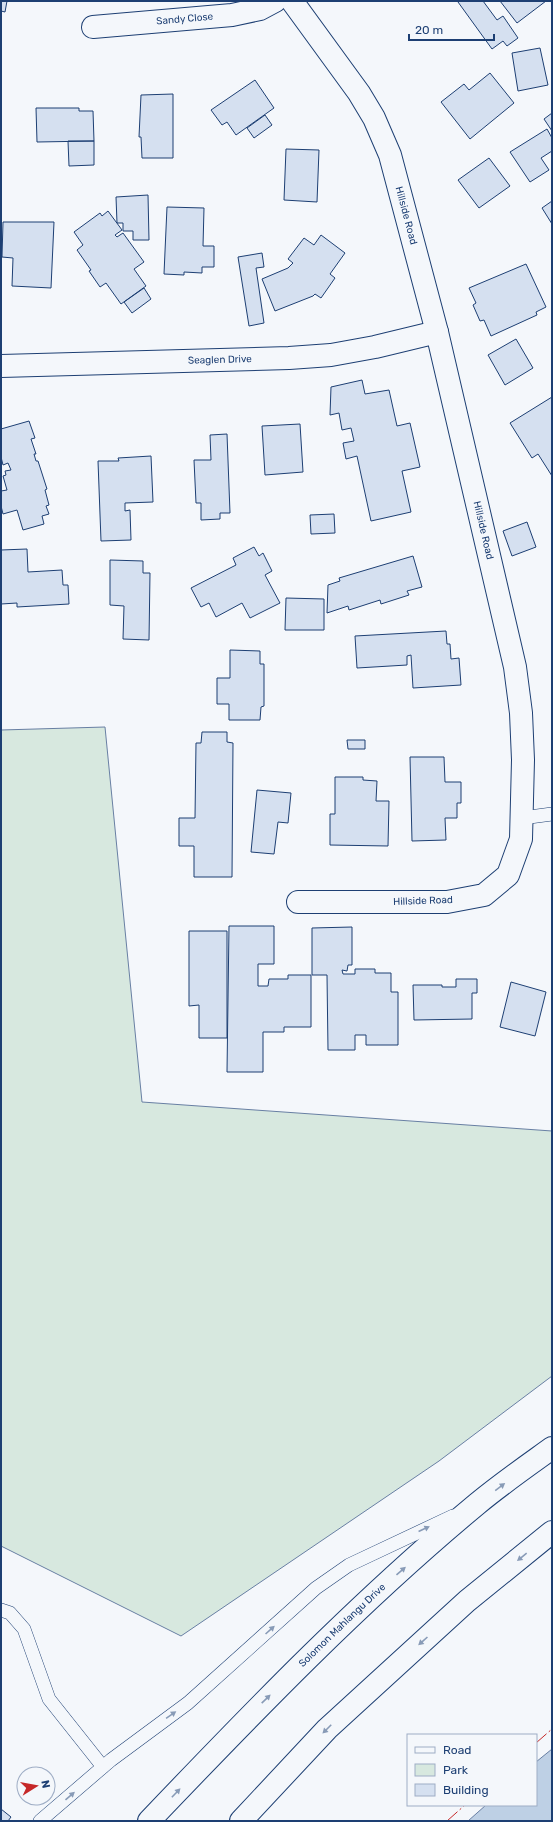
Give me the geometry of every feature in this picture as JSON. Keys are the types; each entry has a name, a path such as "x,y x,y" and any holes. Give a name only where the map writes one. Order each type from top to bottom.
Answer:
{"main road":[{"name":"Sandy Close","path":"93,27 232,15 260,9 275,1"},
{"name":"Hillside Road","path":"292,1 359,94 374,118 390,155 436,332 515,667 521,713 523,760 521,839 508,875 484,895 447,902 298,902"},
{"name":"Seaglen Drive","path":"1,366 331,355 375,347 436,332"},
{"name":"Solomon Mahlangu Drive","path":"149,1821 254,1711 357,1611 478,1504 552,1448"},
{"path":"241,1821 326,1729 468,1601 552,1532"}],"lane":[{"path":"522,818 552,814"},
{"path":"40,1821 147,1732 188,1702 316,1588 349,1565 478,1504"},
{"path":"1,1610 10,1613 24,1629 49,1699 103,1768"}],"green space":[{"path":"105,727 142,1102 552,1131 552,1376 439,1461 181,1636 1,1546 1,730"}],"water":[{"path":"552,1749 552,1821 468,1821 485,1806 537,1806 537,1761"}],"building":[{"path":"1,1 7,1 5,12 1,11"},
{"path":"483,1 497,20 503,16 518,38 507,46 503,41 492,49 458,2"},
{"path":"500,1 546,1 517,23"},
{"path":"540,48 548,85 518,91 512,53"},
{"path":"490,73 514,103 470,139 441,102 464,84 469,90"},
{"path":"255,80 274,108 236,135 227,122 222,125 211,110"},
{"path":"173,94 173,158 142,158 141,137 139,137 141,95"},
{"path":"36,108 79,108 79,111 93,111 94,141 37,142"},
{"path":"552,113 552,131 544,119"},
{"path":"265,115 272,125 254,138 247,128"},
{"path":"547,129 552,138 552,151 541,158 549,170 530,182 510,152"},
{"path":"68,141 94,141 94,165 69,166"},
{"path":"286,149 319,150 317,202 284,200"},
{"path":"489,158 510,186 479,208 458,180"},
{"path":"148,195 149,240 133,240 133,231 123,231 123,223 117,223 116,197"},
{"path":"552,201 552,224 542,208"},
{"path":"167,207 204,208 203,246 214,246 214,267 202,267 202,273 184,272 184,275 164,274"},
{"path":"108,211 122,230 115,235 117,237 123,233 144,262 134,269 146,286 121,304 106,283 100,287 89,271 91,270 77,250 83,245 74,232 100,213 102,216"},
{"path":"3,222 54,222 51,288 12,286 13,258 2,257"},
{"path":"321,235 345,253 330,274 335,278 321,298 315,294 275,311 262,279 288,268 293,263 288,259 304,238 314,245"},
{"path":"262,253 264,267 256,268 264,323 249,326 238,257"},
{"path":"526,264 546,307 536,312 537,315 491,336 484,320 480,321 473,305 476,303 469,288"},
{"path":"144,288 151,299 132,313 124,302"},
{"path":"516,339 533,368 505,385 488,355"},
{"path":"362,380 365,394 389,390 397,426 410,423 420,467 402,471 411,512 371,521 357,456 346,459 343,443 354,441 351,428 342,430 339,413 330,415 331,387"},
{"path":"552,397 552,476 538,454 532,458 510,423"},
{"path":"29,421 35,438 31,439 36,454 34,454 36,461 38,461 47,489 45,490 49,505 46,506 49,514 42,516 44,524 23,530 17,510 3,514 1,506 1,491 7,490 3,476 6,475 5,471 11,470 8,463 3,465 1,457 1,429"},
{"path":"300,424 303,472 265,475 262,426"},
{"path":"227,434 230,513 220,513 220,519 201,520 201,503 196,503 194,460 211,460 210,435"},
{"path":"151,456 153,502 125,503 125,511 130,510 131,540 101,541 98,461 119,461 118,458"},
{"path":"334,514 335,533 311,534 310,515"},
{"path":"527,522 536,547 512,556 503,531"},
{"path":"254,547 259,556 263,553 272,571 265,575 280,603 250,618 242,603 216,617 209,603 201,607 191,588 236,565 233,558"},
{"path":"27,549 28,572 62,570 63,585 68,585 69,604 17,607 17,603 1,604 1,550"},
{"path":"413,556 422,587 407,591 409,595 381,604 380,600 349,610 348,606 327,613 328,585 340,581 339,578"},
{"path":"110,560 143,561 143,573 150,573 149,640 123,639 124,606 110,605"},
{"path":"286,598 324,599 324,630 285,630"},
{"path":"446,631 447,644 450,644 451,659 459,658 461,685 413,688 411,655 407,656 407,665 357,668 355,636"},
{"path":"230,650 260,651 260,664 264,664 264,706 261,707 260,720 229,720 229,704 217,704 217,678 230,678"},
{"path":"202,732 227,732 227,742 233,743 232,877 194,877 194,846 179,846 179,818 195,818 196,743 201,743"},
{"path":"347,740 365,740 365,749 348,749"},
{"path":"410,757 444,757 445,782 461,782 461,803 457,803 457,818 445,818 446,840 412,841"},
{"path":"335,777 363,777 363,780 377,781 376,801 389,801 388,846 330,845 330,814 335,814"},
{"path":"257,790 291,793 288,823 278,822 274,854 251,852"},
{"path":"229,926 274,926 274,964 258,964 258,986 268,986 269,979 288,979 288,975 311,975 311,1027 284,1027 284,1032 263,1032 263,1072 227,1072"},
{"path":"352,927 352,965 348,965 347,971 342,970 343,974 355,974 355,969 375,969 375,973 391,973 391,992 398,992 398,1045 366,1045 366,1035 355,1035 355,1050 328,1050 327,975 312,975 312,928"},
{"path":"189,931 227,931 227,1038 199,1038 199,1005 189,1006"},
{"path":"456,979 477,979 477,993 472,993 472,1019 414,1020 413,985 442,985 442,987 456,987"},
{"path":"511,982 546,992 535,1036 500,1027"},
{"path":"1,1809 11,1817 8,1821 1,1821"}],"power":[{"path":"537,1742 552,1729"},
{"path":"447,1821 464,1806"}]}
